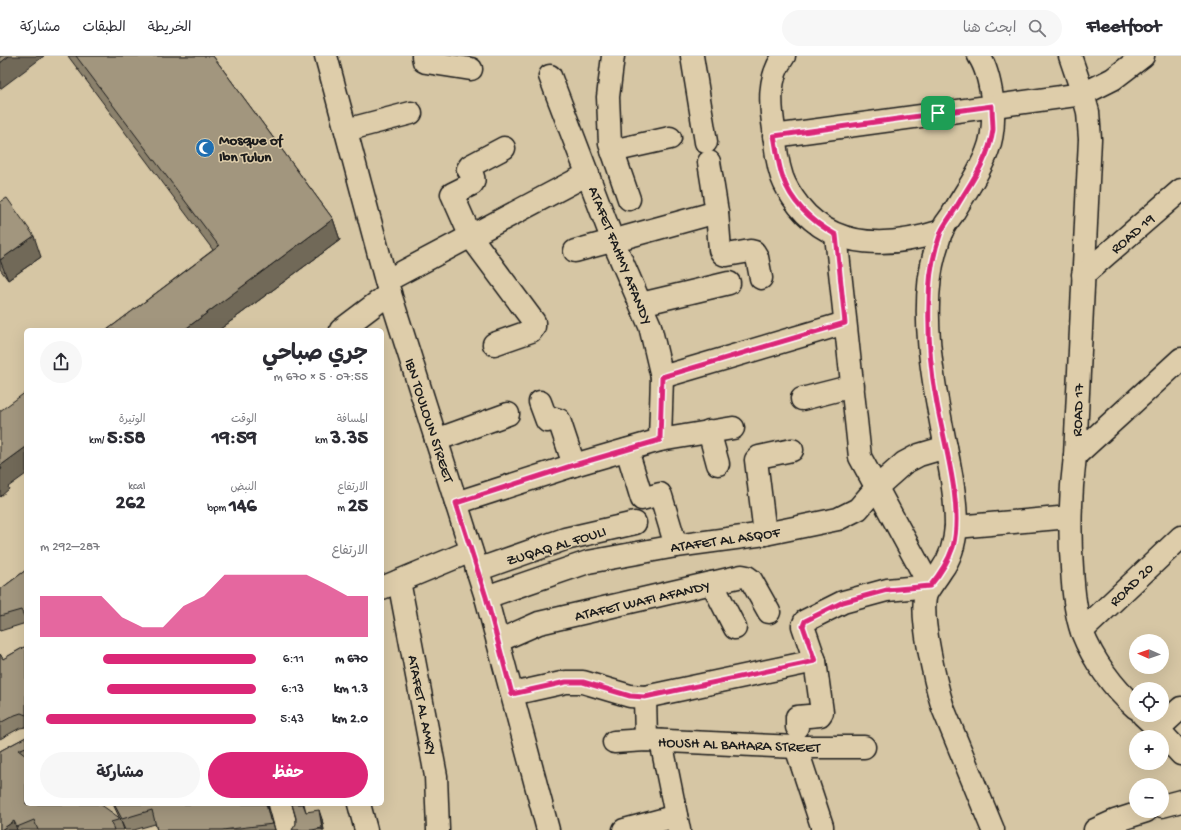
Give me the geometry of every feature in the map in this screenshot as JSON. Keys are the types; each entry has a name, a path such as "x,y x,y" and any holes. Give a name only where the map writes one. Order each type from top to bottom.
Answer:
{"street":[{"name":"IBN TOULOUN STREET","path":"326,56 388,287 486,597 548,830"},
{"path":"423,56 424,61 426,62 471,68"},
{"path":"613,56 608,97 610,144 630,199"},
{"path":"692,56 717,212 720,250 723,254 730,255 747,251 754,252 757,257 761,278"},
{"path":"784,56 774,76 771,95 774,136 783,178 792,197 805,214 822,227 836,235 854,240 890,242 907,240 942,231"},
{"path":"979,56 990,82 993,130 988,151 978,172 942,231 930,276 929,332 936,396 952,480 956,527 954,544 948,559 926,594 924,612 937,689 943,708 993,830"},
{"name":"ROAD 17","path":"1070,56 1088,112 1090,139 1076,456 1071,490 1070,517 1073,593 1082,631 1095,659 1112,683 1129,701"},
{"path":"774,136 1083,94 1113,80 1143,56"},
{"name":"ATAFET FAHMY AFANDY","path":"550,76 613,241 650,326 662,377 660,440"},
{"path":"346,130 411,113"},
{"path":"612,151 670,138"},
{"path":"494,344 531,331 534,327 534,322 471,236 452,194 474,182 474,179 468,169 470,166 504,148"},
{"path":"344,328 388,287 471,236 588,174"},
{"name":"ROAD 19","path":"1083,276 1181,190"},
{"path":"576,251 717,212"},
{"path":"836,235 860,457 930,586"},
{"path":"641,304 729,283"},
{"path":"662,377 845,323"},
{"path":"1076,456 1181,359"},
{"path":"802,399 852,386"},
{"path":"540,402 547,421 556,419 560,420 574,465"},
{"path":"436,440 508,414"},
{"path":"456,503 574,465 660,440 733,428"},
{"path":"709,431 718,464"},
{"name":"ATAFET AL ASQOF","path":"486,597 588,562 676,546 765,534 838,519 858,509 877,487 904,463 919,455 946,447"},
{"path":"627,450 642,499 660,494 676,546"},
{"path":"765,534 756,460 759,457 792,450"},
{"path":"956,527 1070,517"},
{"name":"ZUQAQ AL FOULI","path":"390,584 474,560 634,523"},
{"name":"ROAD 20","path":"1082,631 1181,537"},
{"name":"ATAFET WAFI AFANDY","path":"498,641 539,623 742,576 751,580 769,612"},
{"path":"712,583 735,628"},
{"name":"ATAFET AL AMRY","path":"390,584 436,776 438,830"},
{"path":"822,830 796,737 797,717 820,714 822,712 821,693 815,661 803,623 843,602 887,590 930,586"},
{"path":"512,694 566,682 583,682 630,696 645,697 815,661"},
{"path":"629,829 678,823 654,741 645,697"},
{"path":"1169,714 1181,708"},
{"path":"1151,722 1181,754"},
{"name":"HOUSH AL BAHARA STREET","path":"614,742 796,737 864,747"},
{"path":"1169,804 1181,801"},
{"path":"281,806 287,830"},
{"path":"360,806 366,830"},
{"path":"1095,830 1120,825 1133,818"}],"building":[{"path":"0,56 9,56 0,63"},
{"name":"Mosque of Ibn Tulun","path":"76,56 213,56 333,219 187,328 110,328 219,246"},
{"path":"7,198 34,236 0,260 0,202"},
{"path":"24,393 24,448 0,466 0,411"},
{"path":"24,572 24,616 21,610 0,616 0,589"},
{"path":"24,647 24,714 21,713 15,715 0,723 0,654 3,659"},
{"path":"24,738 24,748 18,750 24,754 24,806 103,806 121,819 111,822 114,830 38,830 34,820 17,827 14,821 0,830 0,751"},
{"path":"115,806 266,806 270,820 273,824 222,830 157,830 152,810 122,819"},
{"path":"293,806 304,806 306,812 319,810 322,828 312,830 292,830 296,824"}],"place":[{"name":"Mosque of Ibn Tulun","path":"205,148"}],"route":[{"path":"992,106 993,130 988,151 978,172 942,231 930,276 929,332 932,365 936,396 952,480 956,527 952,549 937,578 930,586 887,590 843,602 805,621 803,626 815,661 670,690 645,697 630,696 583,682 566,682 512,694 486,597 456,503 574,465 660,440 662,377 845,323 836,235 822,227 805,214 792,197 783,178 774,136 938,113 992,106"}]}
